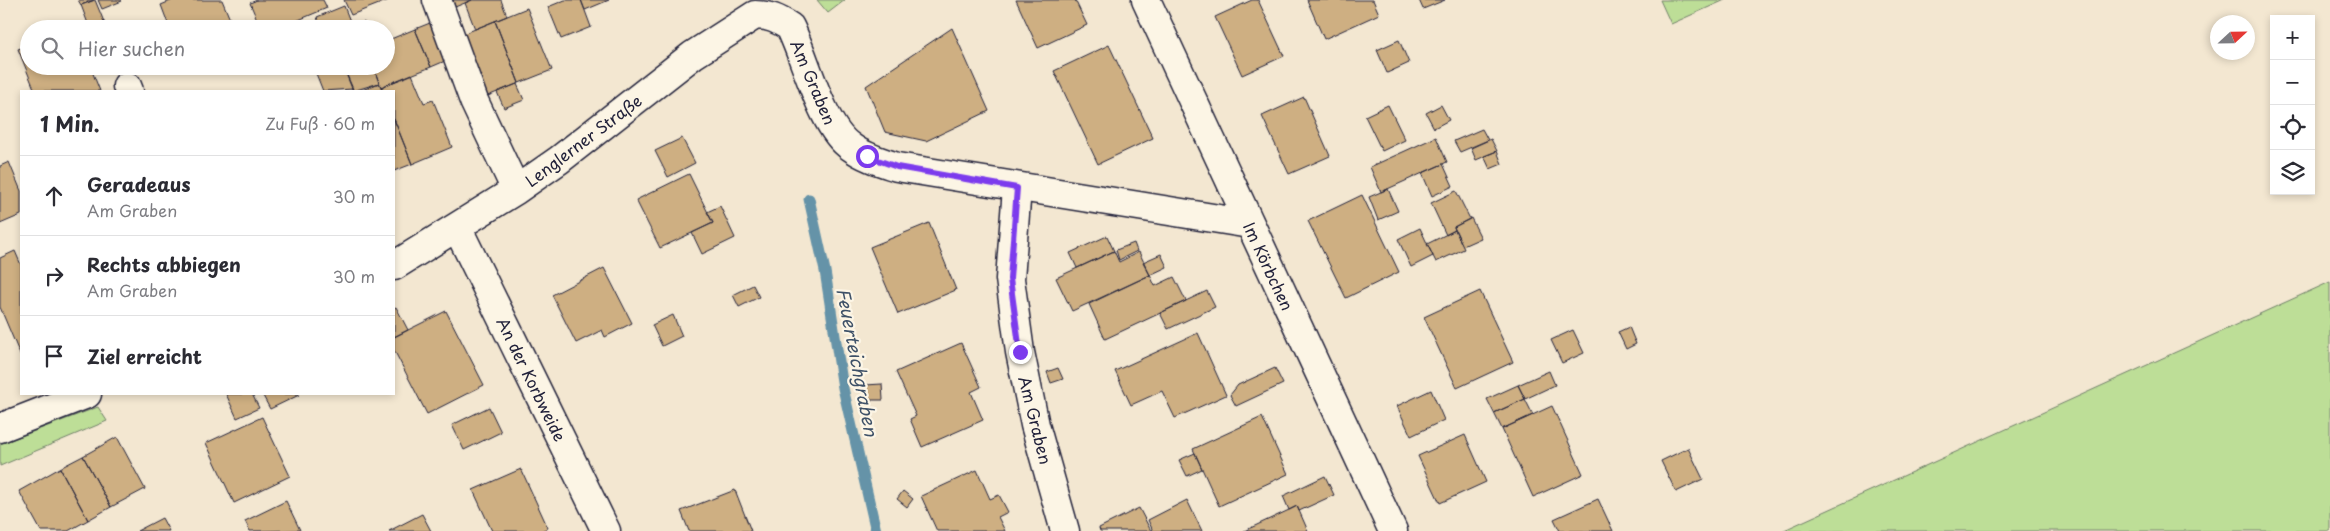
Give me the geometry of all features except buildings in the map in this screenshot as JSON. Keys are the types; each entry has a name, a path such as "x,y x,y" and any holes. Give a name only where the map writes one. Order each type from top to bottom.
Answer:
{"street":[{"path":"437,0 474,101 516,190"},
{"name":"Im Körbchen","path":"1146,0 1393,531"},
{"name":"Lenglerner Straße","path":"395,265 457,228 560,160 753,8"},
{"name":"Am Graben","path":"753,8 765,15 778,18 790,27 836,134 850,147 897,167 1017,188 1250,224"},
{"name":"Am Graben","path":"1017,188 1010,279 1020,352 1035,425 1065,531"},
{"name":"An der Korbweide","path":"457,228 606,531"},
{"path":"0,428 84,395"}],"green space":[{"path":"817,0 845,0 828,13"},
{"path":"1660,0 1725,0 1671,24"},
{"path":"2330,282 2330,531 1782,531"},
{"path":"98,407 107,421 0,466 0,444"}],"waterway":[{"name":"Feuerteichgraben","path":"809,199 825,271 843,388 876,531"}],"route":[{"path":"867,156 897,167 1017,188 1010,279 1020,352"}]}
